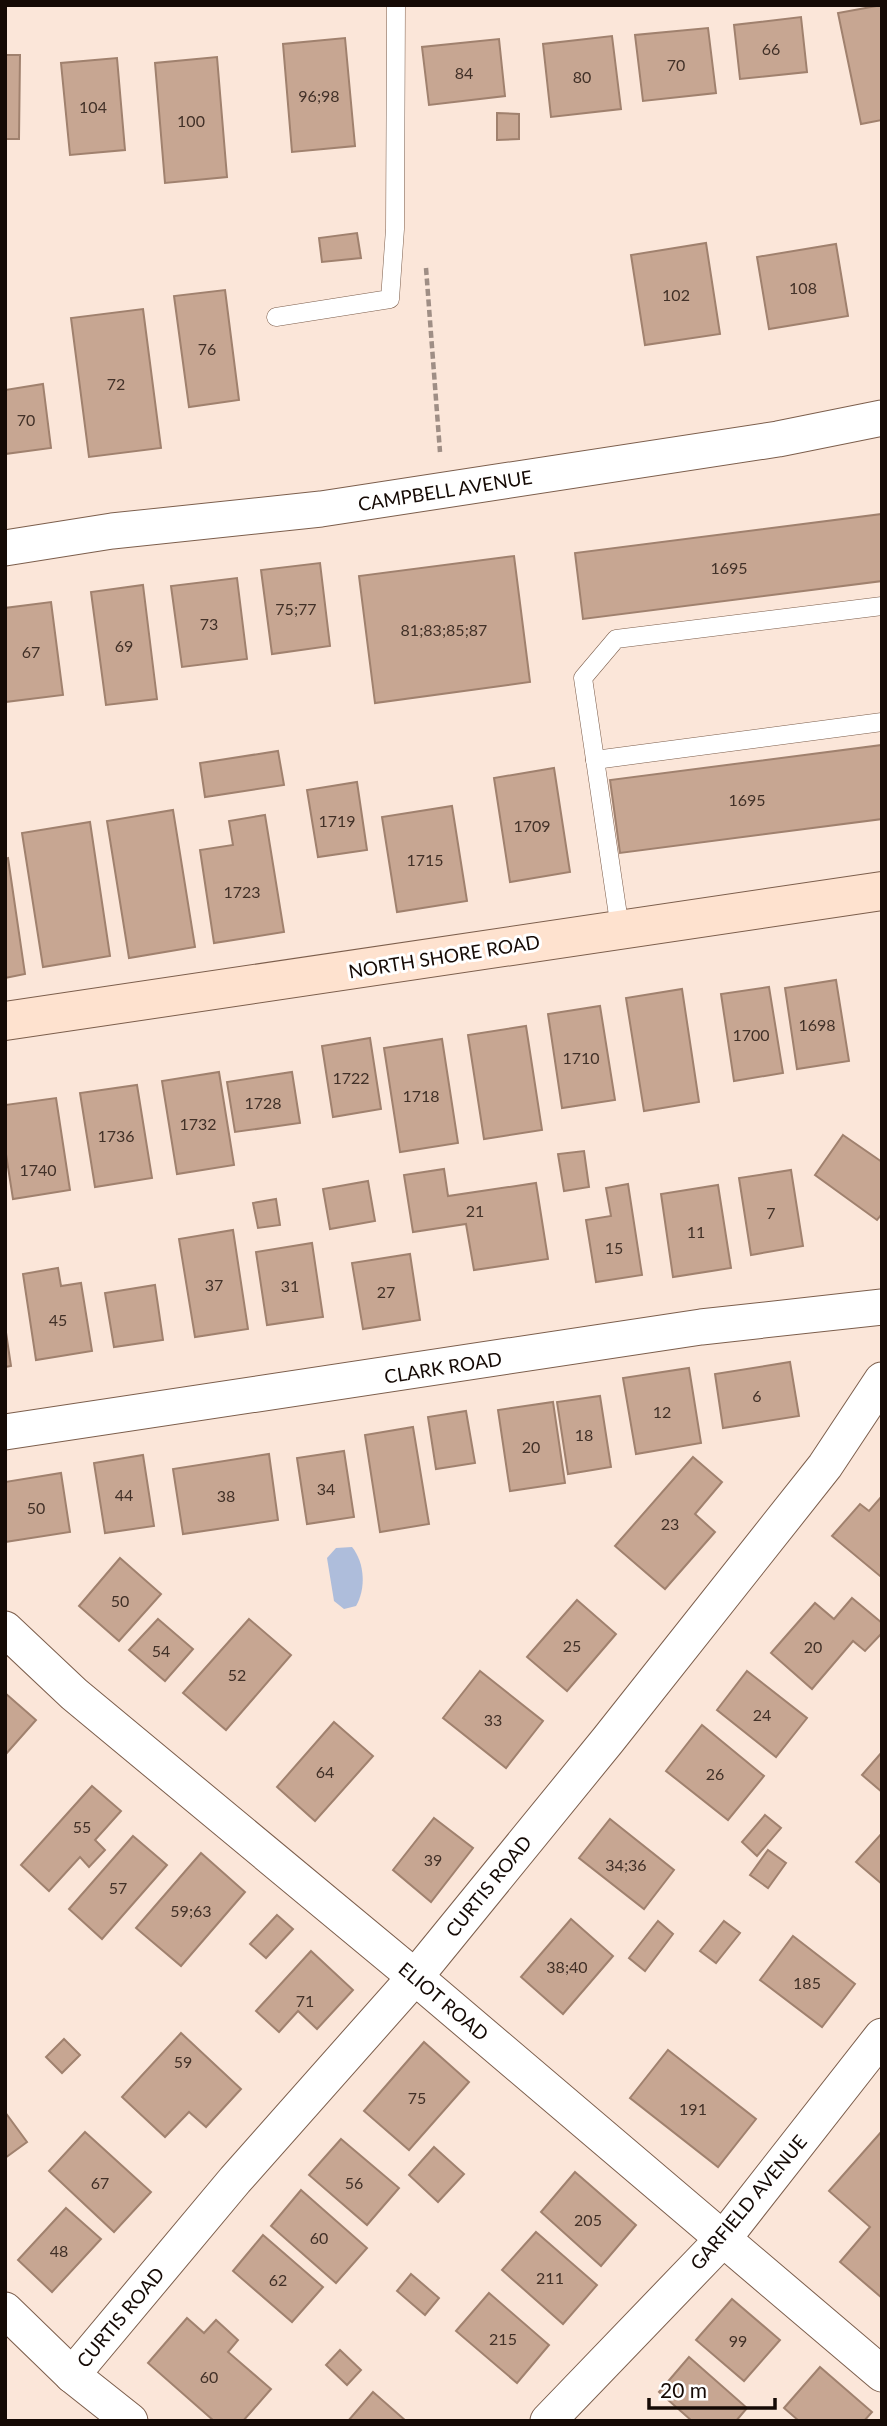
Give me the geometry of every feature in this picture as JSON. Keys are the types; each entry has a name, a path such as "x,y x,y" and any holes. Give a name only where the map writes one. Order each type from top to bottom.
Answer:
{"main road":[{"name":"NORTH SHORE ROAD","path":"5,1021 882,891"}],"street":[{"name":"CAMPBELL AVENUE","path":"5,548 112,531 321,509 778,439 882,418"},
{"name":"CLARK ROAD","path":"5,1432 701,1326 882,1307"},
{"name":"CURTIS ROAD","path":"72,2375 235,2180 415,1977 816,1477 882,1380"},
{"name":"ELIOT ROAD","path":"5,1629 74,1694 415,1977 882,2374"},
{"name":"GARFIELD AVENUE","path":"548,2421 723,2239 882,2036"},
{"path":"5,2311 72,2375 130,2421"}],"lane":[{"path":"276,317 390,299 395,229 396,5"},
{"path":"620,929 583,678 616,639 882,606"},
{"path":"595,760 882,722"}],"water":[{"path":"352,1547 360,1561 363,1584 356,1606 344,1609 334,1601 327,1558 336,1548"}],"building":[{"path":"882,5 882,120 861,124 838,13"},
{"path":"801,17 807,72 740,79 734,25"},
{"path":"708,28 716,93 643,101 635,35"},
{"path":"612,36 621,109 551,117 543,44"},
{"path":"345,38 355,146 292,152 283,44"},
{"path":"499,39 505,96 429,105 422,47"},
{"path":"5,55 20,55 19,139 5,139"},
{"path":"217,57 227,177 165,183 155,63"},
{"path":"117,58 125,150 70,155 61,63"},
{"path":"497,113 519,114 519,139 497,140"},
{"path":"357,233 361,258 322,262 319,238"},
{"path":"706,243 720,334 645,345 631,255"},
{"path":"836,244 848,316 769,329 757,257"},
{"path":"225,290 239,400 189,407 174,296"},
{"path":"143,309 161,448 89,457 71,318"},
{"path":"43,384 51,448 5,454 5,390"},
{"path":"882,514 882,581 583,619 575,553"},
{"path":"514,556 530,682 375,703 359,576"},
{"path":"320,563 330,646 272,654 261,570"},
{"path":"237,578 247,659 182,667 171,586"},
{"path":"143,585 157,699 106,705 91,592"},
{"path":"51,602 63,695 5,702 5,608"},
{"path":"882,745 882,819 620,853 610,780"},
{"path":"278,751 284,785 205,797 200,763"},
{"path":"554,768 570,872 510,882 494,778"},
{"path":"357,782 367,850 318,857 307,790"},
{"path":"452,806 467,901 397,912 382,817"},
{"path":"173,810 195,947 129,958 107,821"},
{"path":"265,815 284,932 214,943 200,850 233,845 229,821"},
{"path":"90,822 110,956 43,967 22,833"},
{"path":"8,858 25,974 5,978 5,859"},
{"path":"836,980 849,1061 797,1069 785,988"},
{"path":"769,987 783,1073 734,1081 721,994"},
{"path":"682,989 699,1102 644,1111 626,998"},
{"path":"600,1006 615,1100 562,1108 548,1014"},
{"path":"526,1026 542,1130 484,1139 468,1035"},
{"path":"370,1038 381,1109 333,1117 322,1046"},
{"path":"442,1039 458,1143 400,1152 384,1048"},
{"path":"219,1072 234,1165 177,1174 162,1081"},
{"path":"292,1072 300,1123 235,1132 227,1082"},
{"path":"137,1085 152,1178 95,1187 80,1093"},
{"path":"56,1098 70,1190 13,1199 5,1148 5,1105"},
{"path":"843,1135 882,1162 882,1214 877,1220 815,1175"},
{"path":"584,1151 589,1187 564,1191 558,1154"},
{"path":"444,1169 448,1196 536,1183 548,1259 474,1270 466,1224 413,1232 404,1175"},
{"path":"791,1170 803,1246 751,1255 739,1178"},
{"path":"368,1181 375,1221 330,1229 323,1189"},
{"path":"628,1184 642,1275 596,1282 586,1220 611,1216 606,1188"},
{"path":"718,1185 731,1268 673,1277 661,1194"},
{"path":"276,1199 280,1225 258,1228 253,1203"},
{"path":"233,1230 248,1329 195,1337 179,1239"},
{"path":"312,1243 323,1317 267,1325 256,1252"},
{"path":"410,1254 420,1320 363,1329 352,1263"},
{"path":"58,1268 61,1286 81,1283 92,1351 36,1360 23,1274"},
{"path":"155,1285 163,1340 114,1347 105,1293"},
{"path":"5,1326 11,1366 5,1367"},
{"path":"790,1362 799,1416 723,1428 715,1374"},
{"path":"689,1368 701,1443 636,1454 623,1378"},
{"path":"600,1396 611,1467 568,1474 557,1402"},
{"path":"553,1402 565,1483 510,1491 498,1410"},
{"path":"466,1411 475,1463 436,1469 428,1417"},
{"path":"413,1427 429,1524 380,1532 365,1435"},
{"path":"344,1451 354,1517 307,1524 297,1458"},
{"path":"269,1454 278,1520 183,1534 173,1469"},
{"path":"143,1455 154,1526 105,1533 94,1463"},
{"path":"693,1457 722,1482 695,1514 715,1532 665,1589 615,1546"},
{"path":"61,1473 70,1532 5,1542 5,1482"},
{"path":"882,1496 880,1576 832,1536 860,1504 869,1511"},
{"path":"120,1558 161,1594 119,1641 79,1606"},
{"path":"852,1598 882,1623 882,1633 865,1651 853,1641 812,1689 771,1653 815,1603 834,1619"},
{"path":"577,1600 616,1634 567,1691 527,1657"},
{"path":"158,1619 193,1649 165,1681 129,1650"},
{"path":"249,1619 291,1655 226,1730 183,1693"},
{"path":"480,1671 543,1721 506,1768 443,1718"},
{"path":"747,1671 807,1718 776,1757 717,1710"},
{"path":"5,1693 36,1720 5,1755"},
{"path":"334,1722 373,1756 315,1821 277,1787"},
{"path":"702,1725 764,1776 728,1820 666,1771"},
{"path":"882,1752 882,1792 862,1775"},
{"path":"92,1786 121,1811 95,1840 105,1850 89,1867 80,1857 49,1891 21,1865"},
{"path":"765,1815 781,1828 757,1856 742,1842"},
{"path":"434,1818 473,1848 431,1902 393,1870"},
{"path":"610,1819 674,1870 644,1909 579,1858"},
{"path":"882,1833 882,1884 856,1862"},
{"path":"133,1836 167,1865 102,1939 69,1909"},
{"path":"768,1850 786,1863 768,1888 750,1875"},
{"path":"201,1853 245,1892 181,1966 136,1928"},
{"path":"277,1915 293,1929 266,1958 250,1944"},
{"path":"571,1919 613,1956 563,2014 521,1977"},
{"path":"658,1921 673,1934 645,1971 629,1958"},
{"path":"724,1921 740,1933 716,1963 700,1951"},
{"path":"793,1936 855,1984 822,2027 760,1980"},
{"path":"311,1951 353,1990 317,2029 298,2011 279,2032 256,2011"},
{"path":"181,2033 241,2089 206,2127 189,2112 165,2137 122,2097"},
{"path":"64,2039 80,2055 62,2073 46,2057"},
{"path":"424,2042 469,2082 409,2150 364,2111"},
{"path":"668,2050 756,2119 718,2167 630,2098"},
{"path":"5,2112 27,2142 5,2158"},
{"path":"882,2131 882,2298 840,2262 870,2227 829,2191"},
{"path":"85,2132 151,2192 114,2232 49,2171"},
{"path":"341,2139 399,2188 367,2225 309,2175"},
{"path":"434,2147 464,2174 438,2202 409,2175"},
{"path":"575,2172 636,2225 601,2266 541,2212"},
{"path":"301,2190 367,2248 336,2283 271,2226"},
{"path":"66,2208 101,2239 52,2292 18,2260"},
{"path":"536,2232 597,2285 563,2324 502,2270"},
{"path":"263,2235 323,2287 292,2322 233,2271"},
{"path":"411,2274 439,2298 425,2315 397,2291"},
{"path":"489,2293 549,2345 517,2383 456,2331"},
{"path":"732,2299 780,2340 744,2381 696,2340"},
{"path":"187,2318 204,2333 216,2320 238,2340 228,2352 271,2389 243,2421 214,2421 148,2363"},
{"path":"340,2350 361,2370 347,2385 326,2365"},
{"path":"689,2357 747,2408 736,2421 692,2421 659,2392"},
{"path":"820,2367 872,2412 864,2421 799,2421 784,2408"},
{"path":"373,2392 406,2421 348,2421"}]}
